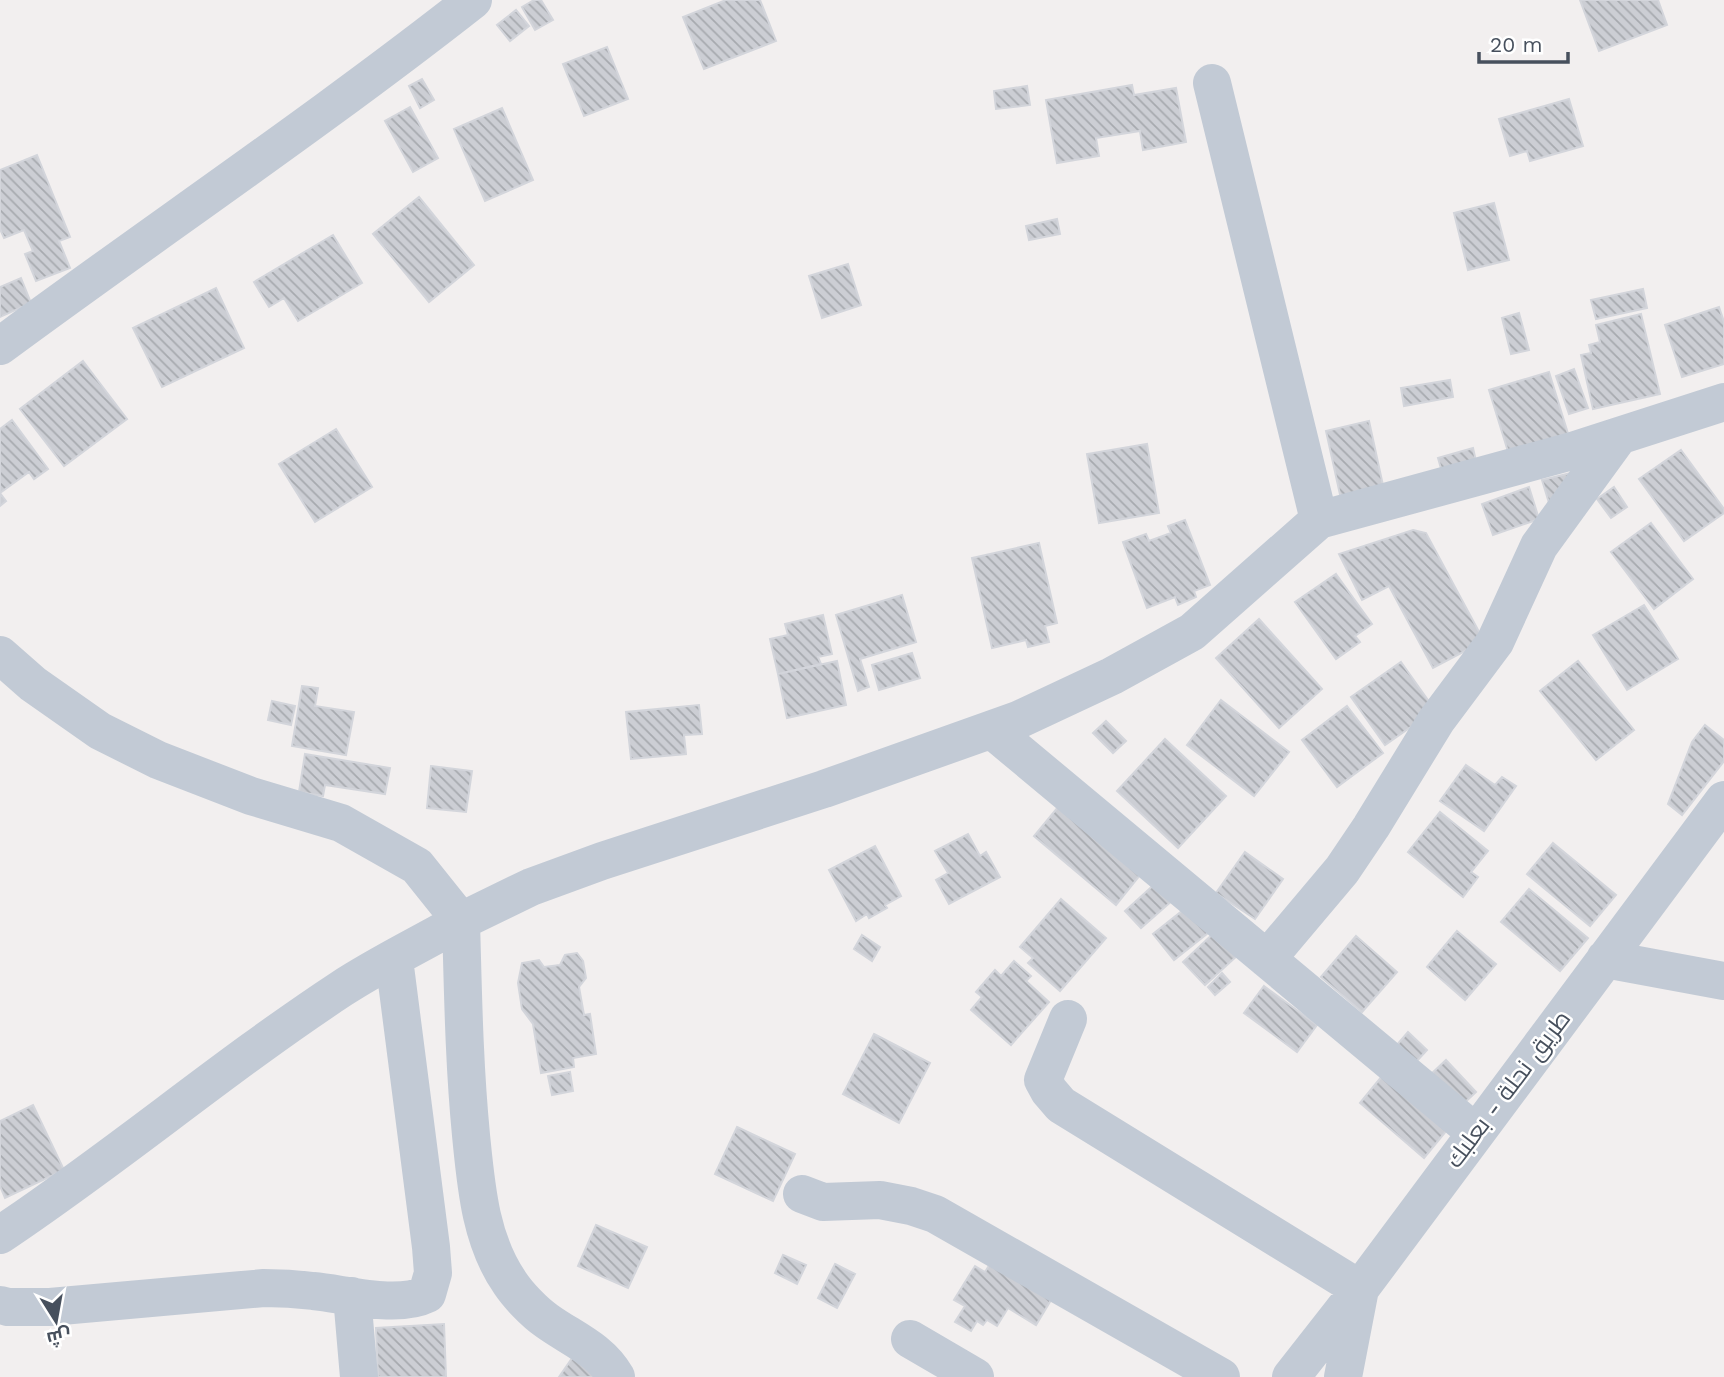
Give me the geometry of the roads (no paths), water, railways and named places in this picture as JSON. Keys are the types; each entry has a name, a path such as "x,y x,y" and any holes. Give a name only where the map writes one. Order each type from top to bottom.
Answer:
{"street":[{"path":"0,346 309,125 473,0"},
{"path":"1212,83 1319,520"},
{"path":"0,1235 62,1193 342,988 461,921 531,887 602,861 824,789 1018,720 1112,676 1192,632 1319,520 1619,436 1724,402"},
{"path":"1267,959 1342,870 1371,827 1436,721 1495,642 1539,547 1619,436"},
{"path":"0,655 33,684 100,731 158,761 251,796 341,823 417,866 461,921 465,1077 476,1192 490,1244 510,1283 544,1320 608,1362 616,1377"},
{"path":"992,730 1476,1133"},
{"name":"طريق نحلة - بعلبك","path":"1291,1377 1360,1289 1724,800"},
{"path":"0,1305 50,1307 275,1288 397,1300 419,1298 427,1294 433,1273 428,1219 394,959"},
{"path":"1605,959 1724,981"},
{"path":"1068,1019 1043,1080 1061,1105 1360,1289 1343,1377"},
{"path":"802,1194 823,1202 880,1200 935,1214 1221,1377"},
{"path":"428,1219 481,1212"},
{"path":"352,1296 359,1377"},
{"path":"910,1339 975,1377"}]}
